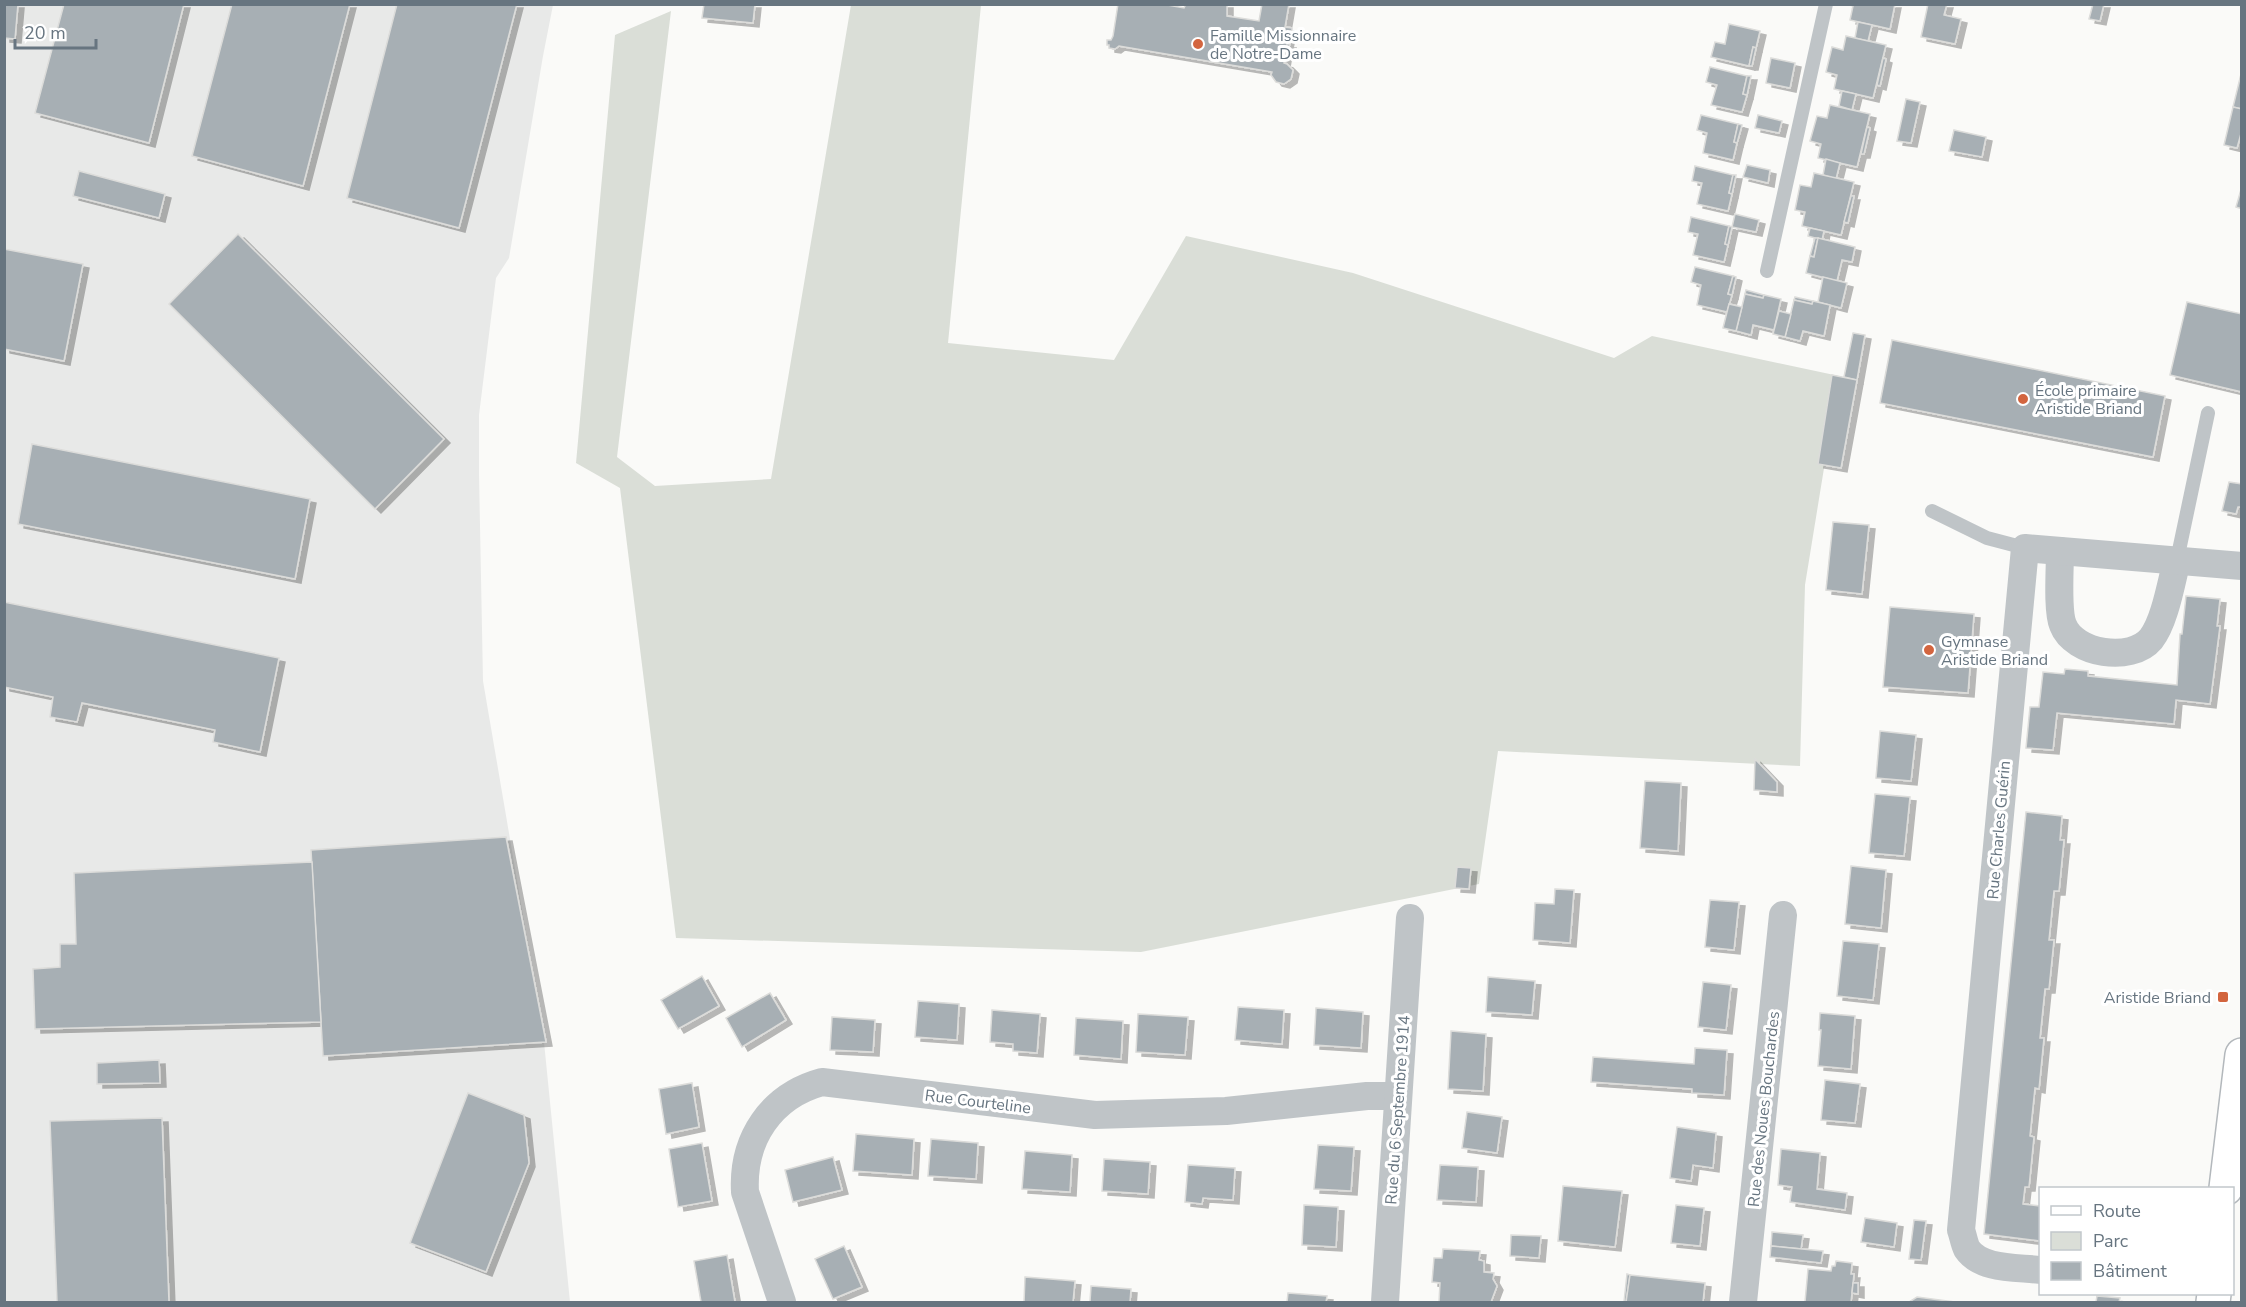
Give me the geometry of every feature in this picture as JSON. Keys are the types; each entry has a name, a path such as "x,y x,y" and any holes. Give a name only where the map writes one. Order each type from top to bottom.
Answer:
{"main road":[{"path":"2226,1187 2241,1054"}],"street":[{"path":"2025,548 2241,566"},
{"name":"Rue Charles Guérin","path":"2025,548 1961,1230 1967,1248 1977,1258 1990,1264 2039,1270"},
{"path":"2060,551 2061,611 2062,623 2066,631 2077,641 2113,654 2128,653 2140,648 2151,639 2159,624 2177,560"},
{"name":"Rue des Noues Bouchardes","path":"1743,1302 1783,915"},
{"name":"Rue du 6 Septembre 1914","path":"1385,1302 1410,918"},
{"name":"Rue Courteline","path":"782,1302 745,1192 744,1174 747,1158 758,1130 781,1103 805,1086 822,1082 1095,1115 1226,1111 1367,1096 1398,1096"}],"lane":[{"path":"1767,271 1826,4"},
{"path":"2177,560 2208,413"},
{"path":"1932,511 1988,538 2025,548"}],"shaded area":[{"path":"5,5 553,5 509,258 496,278 479,415 479,474 483,681 543,1032 570,1302 5,1302"}],"green space":[{"path":"851,5 981,5 948,343 1114,360 1186,236 1353,273 1614,358 1652,336 1839,376 1805,585 1800,766 1498,751 1479,884 1141,952 676,938 620,488 576,463 615,35 671,11 617,457 655,486 771,479"}],"building":[{"path":"4,4 18,4 15,39 4,38"},
{"path":"64,4 184,4 149,143 35,113"},
{"path":"232,4 350,4 303,186 192,156"},
{"path":"397,4 517,4 459,228 347,198"},
{"path":"704,4 755,4 753,23 702,18"},
{"name":"Famille Missionnaire de Notre-Dame","path":"1118,4 1162,4 1184,8 1186,4 1227,4 1227,16 1259,21 1262,4 1289,4 1285,27 1292,28 1292,31 1290,31 1287,44 1290,44 1289,47 1287,46 1284,63 1293,70 1291,79 1284,84 1276,82 1271,75 1272,72 1119,46 1115,49 1109,48 1107,40 1111,40 1113,36"},
{"path":"1846,4 1895,4 1890,29 1850,20 1853,6"},
{"path":"1928,4 1947,4 1944,15 1961,19 1955,44 1921,37"},
{"path":"2093,4 2104,4 2100,21 2089,19"},
{"path":"1858,22 1872,25 1868,41 1855,38"},
{"path":"1729,24 1760,31 1756,48 1753,47 1749,66 1711,57 1715,42 1725,44"},
{"path":"1846,36 1886,45 1873,98 1834,89 1837,75 1826,72 1832,47 1843,50"},
{"path":"1753,47 1756,48 1752,66 1749,66"},
{"path":"1771,58 1795,63 1790,88 1766,83"},
{"path":"1883,58 1886,59 1880,86 1877,85"},
{"path":"1710,67 1747,76 1743,94 1747,95 1742,112 1711,105 1717,85 1706,82"},
{"path":"2242,70 2242,109 2233,107"},
{"path":"1747,76 1751,76 1747,95 1743,94"},
{"path":"1842,91 1856,94 1852,110 1839,106"},
{"path":"1906,99 1920,102 1911,143 1897,141"},
{"path":"1830,105 1870,114 1857,167 1818,158 1821,144 1810,141 1817,116 1827,118"},
{"path":"2233,107 2242,109 2242,130 2237,148 2224,145"},
{"path":"1701,115 1738,124 1733,160 1703,153 1707,133 1697,130"},
{"path":"1758,115 1782,121 1779,133 1755,128"},
{"path":"1738,124 1742,125 1737,143 1734,142"},
{"path":"1867,127 1870,128 1864,154 1861,154"},
{"path":"1954,130 1986,137 1982,157 1949,151"},
{"path":"1826,159 1840,163 1836,179 1823,175"},
{"path":"1747,165 1770,170 1768,183 1743,177"},
{"path":"1695,166 1733,175 1728,211 1697,204 1702,183 1692,181"},
{"path":"79,171 165,194 159,218 73,196"},
{"path":"1814,173 1854,182 1841,235 1802,226 1805,212 1795,210 1800,185 1811,187"},
{"path":"1733,175 1736,175 1732,194 1729,193"},
{"path":"2242,186 2242,209 2236,207"},
{"path":"1851,196 1854,196 1848,223 1844,222"},
{"path":"1735,214 1759,220 1756,232 1732,227"},
{"path":"1691,217 1729,226 1724,262 1693,255 1698,234 1688,232"},
{"path":"1729,226 1732,227 1728,245 1725,244"},
{"path":"1810,228 1824,231 1822,240 1808,236"},
{"path":"238,234 444,439 375,509 169,304"},
{"path":"1815,238 1818,238 1814,257 1810,256"},
{"path":"1818,238 1855,247 1852,262 1842,260 1837,281 1806,273 1810,256 1814,257"},
{"path":"4,249 83,264 64,361 4,349"},
{"path":"1695,267 1733,276 1728,294 1732,295 1727,312 1697,305 1701,285 1691,282"},
{"path":"1733,276 1736,277 1732,295 1728,294"},
{"path":"1823,277 1847,283 1841,308 1818,302"},
{"path":"1746,290 1764,295 1763,298 1745,294"},
{"path":"1745,294 1781,299 1774,330 1753,325 1751,335 1736,331"},
{"path":"1795,297 1813,301 1812,304 1794,300"},
{"path":"1794,300 1830,305 1824,336 1803,331 1800,341 1785,337"},
{"path":"2187,302 2242,314 2242,392 2170,375"},
{"path":"1729,304 1742,307 1736,331 1723,328"},
{"path":"1779,311 1791,314 1785,337 1773,334"},
{"path":"1853,333 1865,335 1857,380 1844,377"},
{"name":"École primaire Aristide Briand","path":"1892,340 2165,396 2153,457 1880,403"},
{"path":"1832,375 1857,380 1841,468 1818,464"},
{"path":"32,444 310,499 295,579 18,524"},
{"path":"2229,482 2242,484 2242,507 2238,507 2236,514 2222,511"},
{"path":"1833,522 1869,525 1862,594 1826,590"},
{"path":"2186,596 2220,599 2217,626 2220,626 2210,704 2176,700 2174,724 2057,713 2053,750 2026,748 2030,707 2039,707 2043,672 2064,674 2065,669 2088,671 2088,676 2177,685 2180,634 2182,634"},
{"path":"4,602 279,658 260,752 213,742 215,730 82,703 77,722 50,717 53,697 4,687"},
{"name":"Gymnase Aristide Briand","path":"1890,607 1974,614 1968,693 1883,687"},
{"path":"1880,731 1916,735 1911,781 1876,778"},
{"path":"1755,759 1777,782 1777,792 1754,790"},
{"path":"1645,781 1681,783 1678,851 1640,848"},
{"path":"1875,794 1910,797 1904,856 1869,853"},
{"path":"2026,812 2062,816 2060,840 2064,840 2059,891 2054,891 2049,940 2054,940 2049,989 2045,989 2040,1038 2044,1038 2039,1089 2035,1088 2030,1136 2034,1137 2029,1187 2025,1187 2023,1204 2039,1206 2039,1241 1984,1234"},
{"path":"506,837 546,1042 323,1056 311,850"},
{"path":"312,862 321,1022 35,1029 33,969 60,967 60,944 76,944 74,873"},
{"path":"1851,866 1886,870 1881,928 1845,924"},
{"path":"1457,867 1471,868 1469,889 1455,888"},
{"path":"1555,889 1574,890 1570,943 1533,940 1535,903 1554,904"},
{"path":"1710,900 1739,902 1734,950 1705,947"},
{"path":"1843,941 1879,944 1873,1000 1837,996"},
{"path":"702,976 719,1006 678,1029 661,1000"},
{"path":"1488,977 1535,981 1532,1015 1486,1012"},
{"path":"1703,982 1731,985 1726,1030 1698,1027"},
{"path":"770,993 786,1020 742,1047 726,1018"},
{"path":"918,1001 959,1004 957,1040 915,1037"},
{"path":"1238,1007 1284,1010 1282,1044 1235,1040"},
{"path":"1316,1008 1363,1012 1361,1048 1314,1045"},
{"path":"992,1010 1040,1014 1037,1053 1013,1051 1013,1044 990,1042"},
{"path":"1820,1013 1855,1016 1851,1069 1818,1066"},
{"path":"1138,1014 1188,1017 1185,1055 1136,1052"},
{"path":"832,1017 875,1020 873,1052 830,1050"},
{"path":"1076,1018 1123,1021 1121,1059 1074,1055"},
{"path":"1451,1031 1486,1034 1483,1091 1448,1089"},
{"path":"1695,1048 1727,1050 1724,1095 1692,1093 1692,1089 1591,1082 1593,1057 1694,1064"},
{"path":"159,1060 160,1083 97,1084 97,1063"},
{"path":"1825,1080 1860,1084 1855,1123 1821,1120"},
{"path":"692,1083 699,1127 666,1134 659,1089"},
{"path":"468,1093 524,1115 529,1163 486,1272 410,1243"},
{"path":"1467,1112 1502,1117 1497,1153 1462,1148"},
{"path":"162,1118 169,1302 57,1302 50,1121"},
{"path":"1677,1127 1716,1133 1713,1168 1693,1165 1691,1181 1670,1178"},
{"path":"856,1134 914,1139 912,1175 853,1171"},
{"path":"931,1139 978,1143 976,1179 928,1176"},
{"path":"702,1143 712,1201 678,1207 669,1149"},
{"path":"1318,1145 1354,1147 1351,1191 1314,1189"},
{"path":"1781,1149 1820,1153 1817,1189 1847,1193 1845,1210 1790,1202 1792,1187 1778,1185"},
{"path":"1025,1151 1072,1155 1070,1192 1022,1189"},
{"path":"833,1157 842,1190 793,1202 785,1170"},
{"path":"1104,1159 1150,1162 1148,1194 1102,1191"},
{"path":"1188,1165 1235,1168 1233,1200 1203,1198 1202,1204 1185,1202"},
{"path":"1440,1165 1478,1167 1476,1202 1437,1200"},
{"path":"1563,1186 1622,1191 1615,1247 1558,1241"},
{"path":"1304,1205 1338,1207 1336,1247 1302,1245"},
{"path":"1676,1205 1704,1208 1700,1246 1671,1243"},
{"path":"1865,1218 1897,1223 1894,1247 1861,1242"},
{"path":"1914,1220 1926,1221 1921,1260 1909,1259"},
{"path":"1772,1232 1803,1235 1801,1249 1771,1246"},
{"path":"1511,1235 1541,1236 1539,1258 1510,1256"},
{"path":"844,1246 862,1287 833,1299 815,1259"},
{"path":"1771,1246 1823,1251 1821,1263 1770,1257"},
{"path":"1443,1249 1480,1251 1479,1260 1484,1261 1484,1272 1494,1273 1493,1279 1497,1286 1491,1302 1439,1302 1440,1283 1432,1282 1434,1258 1442,1258"},
{"path":"727,1255 735,1302 701,1302 694,1261"},
{"path":"1836,1261 1852,1263 1851,1274 1854,1274 1851,1302 1805,1302 1808,1269 1831,1271"},
{"path":"1627,1274 1630,1275 1626,1302 1624,1302"},
{"path":"1630,1275 1705,1283 1703,1302 1626,1302"},
{"path":"1025,1277 1075,1281 1073,1302 1024,1302"},
{"path":"1853,1283 1858,1283 1858,1294 1852,1293"},
{"path":"1091,1286 1131,1289 1130,1302 1090,1302"},
{"path":"1288,1293 1327,1296 1326,1302 1287,1302"},
{"path":"2097,1296 2120,1298 2119,1302 2096,1302"},
{"path":"1917,1297 1955,1302 1909,1302"}],"place":[{"name":"Famille Missionnaire de Notre-Dame","path":"1198,44"},
{"name":"École primaire Aristide Briand","path":"2023,399"},
{"name":"Gymnase Aristide Briand","path":"1929,650"},
{"name":"Aristide Briand","path":"2223,997"}]}
